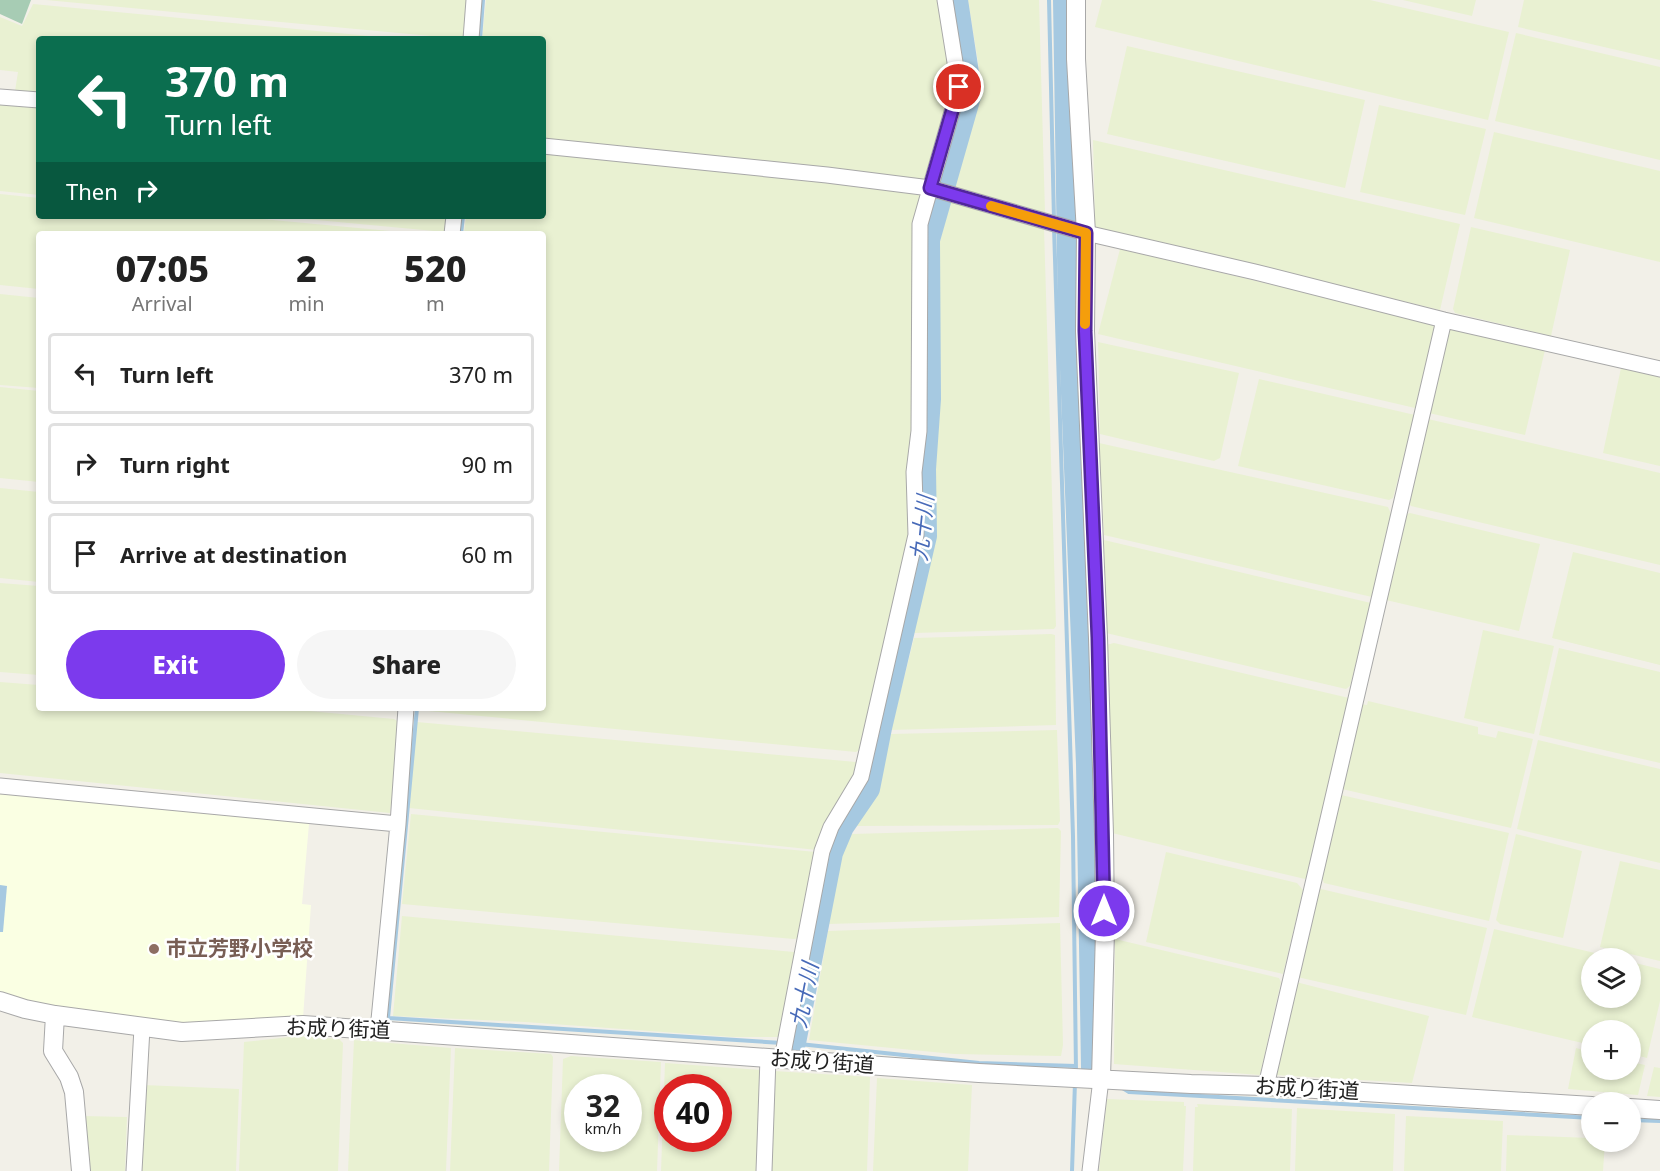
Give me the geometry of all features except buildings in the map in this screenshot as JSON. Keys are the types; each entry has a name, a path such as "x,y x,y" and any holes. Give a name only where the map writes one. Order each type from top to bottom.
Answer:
{"street":[{"path":"471,36 474,0"},
{"path":"764,1171 775,1058 822,851 831,827 861,777 916,535 914,472 919,432 920,224 959,87 945,0"},
{"path":"1076,0 1076,59 1086,233 1085,331 1099,649 1104,834 1105,931 1101,1078 1090,1171"},
{"path":"0,97 36,100"},
{"path":"546,146 827,175 930,188 1086,233 1255,272 1444,320 1660,369"},
{"path":"1266,1086 1444,320"},
{"path":"378,1030 398,824 406,711"},
{"path":"0,786 398,824"},
{"name":"お成り街道","path":"0,1001 54,1015 182,1032 303,1025 979,1073 1266,1086 1581,1105"},
{"path":"54,1015 53,1051 69,1077 74,1092 81,1171"},
{"path":"134,1171 142,1028"},
{"path":"1641,1109 1660,1110"}],"shaded area":[{"path":"0,0 31,0 22,24 0,14"},
{"path":"46,0 467,0 463,36 431,36"},
{"path":"486,0 941,0 954,80 922,200 909,539 863,748 856,752 428,711 546,711 546,231 464,231 466,219 546,219 546,36 482,36"},
{"path":"968,0 1039,0 1045,213 954,188 982,87"},
{"path":"1102,0 1370,0 1509,32 1488,120 1095,27"},
{"path":"1403,0 1476,0 1472,16"},
{"path":"1524,0 1660,0 1660,60 1518,27"},
{"path":"33,4 369,36 36,36 36,93 15,91 18,72 0,70 0,17 22,26"},
{"path":"1516,33 1660,67 1660,160 1495,121"},
{"path":"1127,46 1365,100 1345,188 1107,134"},
{"path":"0,103 36,107 36,195 0,191"},
{"path":"1379,105 1486,129 1465,215 1360,192"},
{"path":"1494,132 1660,171 1660,262 1474,218"},
{"path":"1093,140 1460,224 1440,310 1095,227"},
{"path":"0,194 36,198 36,219 262,219 390,231 36,231 36,289 0,285"},
{"path":"950,201 1044,228 1056,626 1054,629 914,633 913,631 936,534 934,469 939,422 938,250"},
{"path":"306,219 446,219 445,231"},
{"path":"1471,227 1570,250 1551,336 1455,313 1453,309"},
{"path":"1120,249 1431,322 1435,328 1415,408 1098,334"},
{"path":"0,294 36,298 36,388 0,385"},
{"path":"1453,327 1545,350 1525,435 1429,413 1448,332"},
{"path":"1098,342 1239,373 1220,458 1214,461 1100,434"},
{"path":"1621,368 1660,377 1660,466 1603,453"},
{"path":"1259,379 1415,415 1393,498 1389,500 1238,466"},
{"path":"0,387 36,391 36,482 0,478"},
{"path":"1428,419 1660,473 1660,565 1411,506 1409,503"},
{"path":"1099,443 1388,507 1391,514 1372,597 1104,535"},
{"path":"0,488 36,492 36,582 0,578"},
{"path":"1410,513 1540,544 1519,631 1386,600 1405,515"},
{"path":"1104,540 1371,603 1350,686 1346,689 1106,633"},
{"path":"1573,552 1660,573 1660,665 1552,638"},
{"path":"0,583 36,586 36,675 0,672"},
{"path":"1483,630 1554,646 1534,734 1464,718"},
{"path":"1055,635 1056,725 891,730 914,638"},
{"path":"1114,643 1349,698 1309,875 1305,879 1112,833 1106,645"},
{"path":"1559,648 1660,672 1660,763 1539,735"},
{"path":"0,682 36,685 36,711 310,711 394,719 400,723 390,813 0,773"},
{"path":"1368,701 1478,727 1478,734 1496,738 1498,731 1533,739 1511,828 1342,789 1361,704 1367,705"},
{"path":"417,722 856,762 859,767 817,850 409,808"},
{"path":"1057,730 1060,821 1058,825 855,826 877,791 891,734"},
{"path":"1538,740 1660,769 1660,863 1517,829"},
{"name":"市立芳野小学校","path":"0,792 306,821 309,824 302,904 311,905 303,1018 178,1024 21,1002 0,993"},
{"path":"1341,795 1509,833 1489,921 1324,883 1322,878"},
{"path":"411,814 816,852 799,938 402,904"},
{"path":"1058,828 1061,831 1059,917 828,924 841,852 852,834"},
{"path":"1516,834 1582,851 1563,938 1500,924 1496,920"},
{"path":"1166,852 1297,883 1303,890 1283,974 1146,942"},
{"path":"1620,861 1660,870 1660,961 1641,957 1641,948 1600,947"},
{"path":"1321,889 1487,928 1466,1015 1297,977 1317,891"},
{"path":"402,916 794,952 797,955 781,1037 733,1037 525,1022 393,1016"},
{"path":"1060,923 1063,1045 1061,1056 954,1054 809,1040 828,931"},
{"path":"1494,929 1581,950 1581,1008 1641,1008 1641,964 1660,969 1660,1001 1647,1058 1641,1056 1641,1020 1581,1020 1581,1043 1472,1017"},
{"path":"1115,939 1279,978 1281,982 1260,1075 1114,1064"},
{"path":"1296,982 1429,1016 1412,1083 1275,1075"},
{"path":"298,1036 339,1039 343,1043 338,1171 239,1171 244,1042"},
{"path":"354,1040 451,1048 446,1171 348,1171"},
{"path":"455,1048 551,1054 553,1057 549,1171 450,1171"},
{"path":"1576,1048 1581,1049 1581,1080 1641,1080 1641,1064 1645,1065 1639,1092 1568,1089"},
{"path":"571,1056 661,1062 661,1074 654,1074 654,1152 658,1152 657,1171 559,1171 563,1059"},
{"path":"665,1063 761,1070 759,1171 661,1171 662,1152 732,1152 732,1074 665,1074"},
{"path":"1654,1067 1660,1068 1660,1097 1647,1096"},
{"path":"774,1071 870,1077 867,1171 770,1171"},
{"path":"877,1078 972,1085 968,1171 873,1171"},
{"path":"143,1085 239,1089 236,1171 140,1171"},
{"path":"1107,1099 1184,1102 1186,1106 1183,1171 1099,1171"},
{"path":"1197,1104 1292,1109 1290,1171 1193,1171 1195,1107 1198,1107"},
{"path":"1297,1108 1395,1114 1393,1171 1295,1171"},
{"path":"82,1116 127,1117 125,1171 88,1171"},
{"path":"1406,1116 1503,1121 1501,1171 1404,1171"},
{"path":"1507,1135 1581,1138 1581,1152 1604,1152 1603,1171 1506,1171"}],"water":[{"path":"0,885 7,886 3,932 0,932"}],"waterway":[{"path":"480,36 483,0"},
{"name":"九十川","path":"795,1043 832,853 843,827 869,789 926,536 925,469 930,399 929,240 971,93 957,0"},
{"path":"1049,0 1054,220"},
{"path":"1064,0 1069,319 1087,764 1092,1067"},
{"path":"461,231 463,219"},
{"path":"1054,227 1073,836 1076,1071"},
{"path":"417,711 388,1018 782,1043"},
{"path":"790,1043 979,1063 1076,1066"},
{"path":"1072,1171 1075,1082"},
{"path":"1121,1087 1129,1092 1581,1117"},
{"path":"1641,1120 1660,1121"}],"slow traffic":[{"path":"991,206 1086,233 1085,324"}],"place":[{"name":"市立芳野小学校","path":"154,949"}],"route":[{"path":"959,87 930,188 1086,233 1085,331 1098,638 1104,911"}]}
